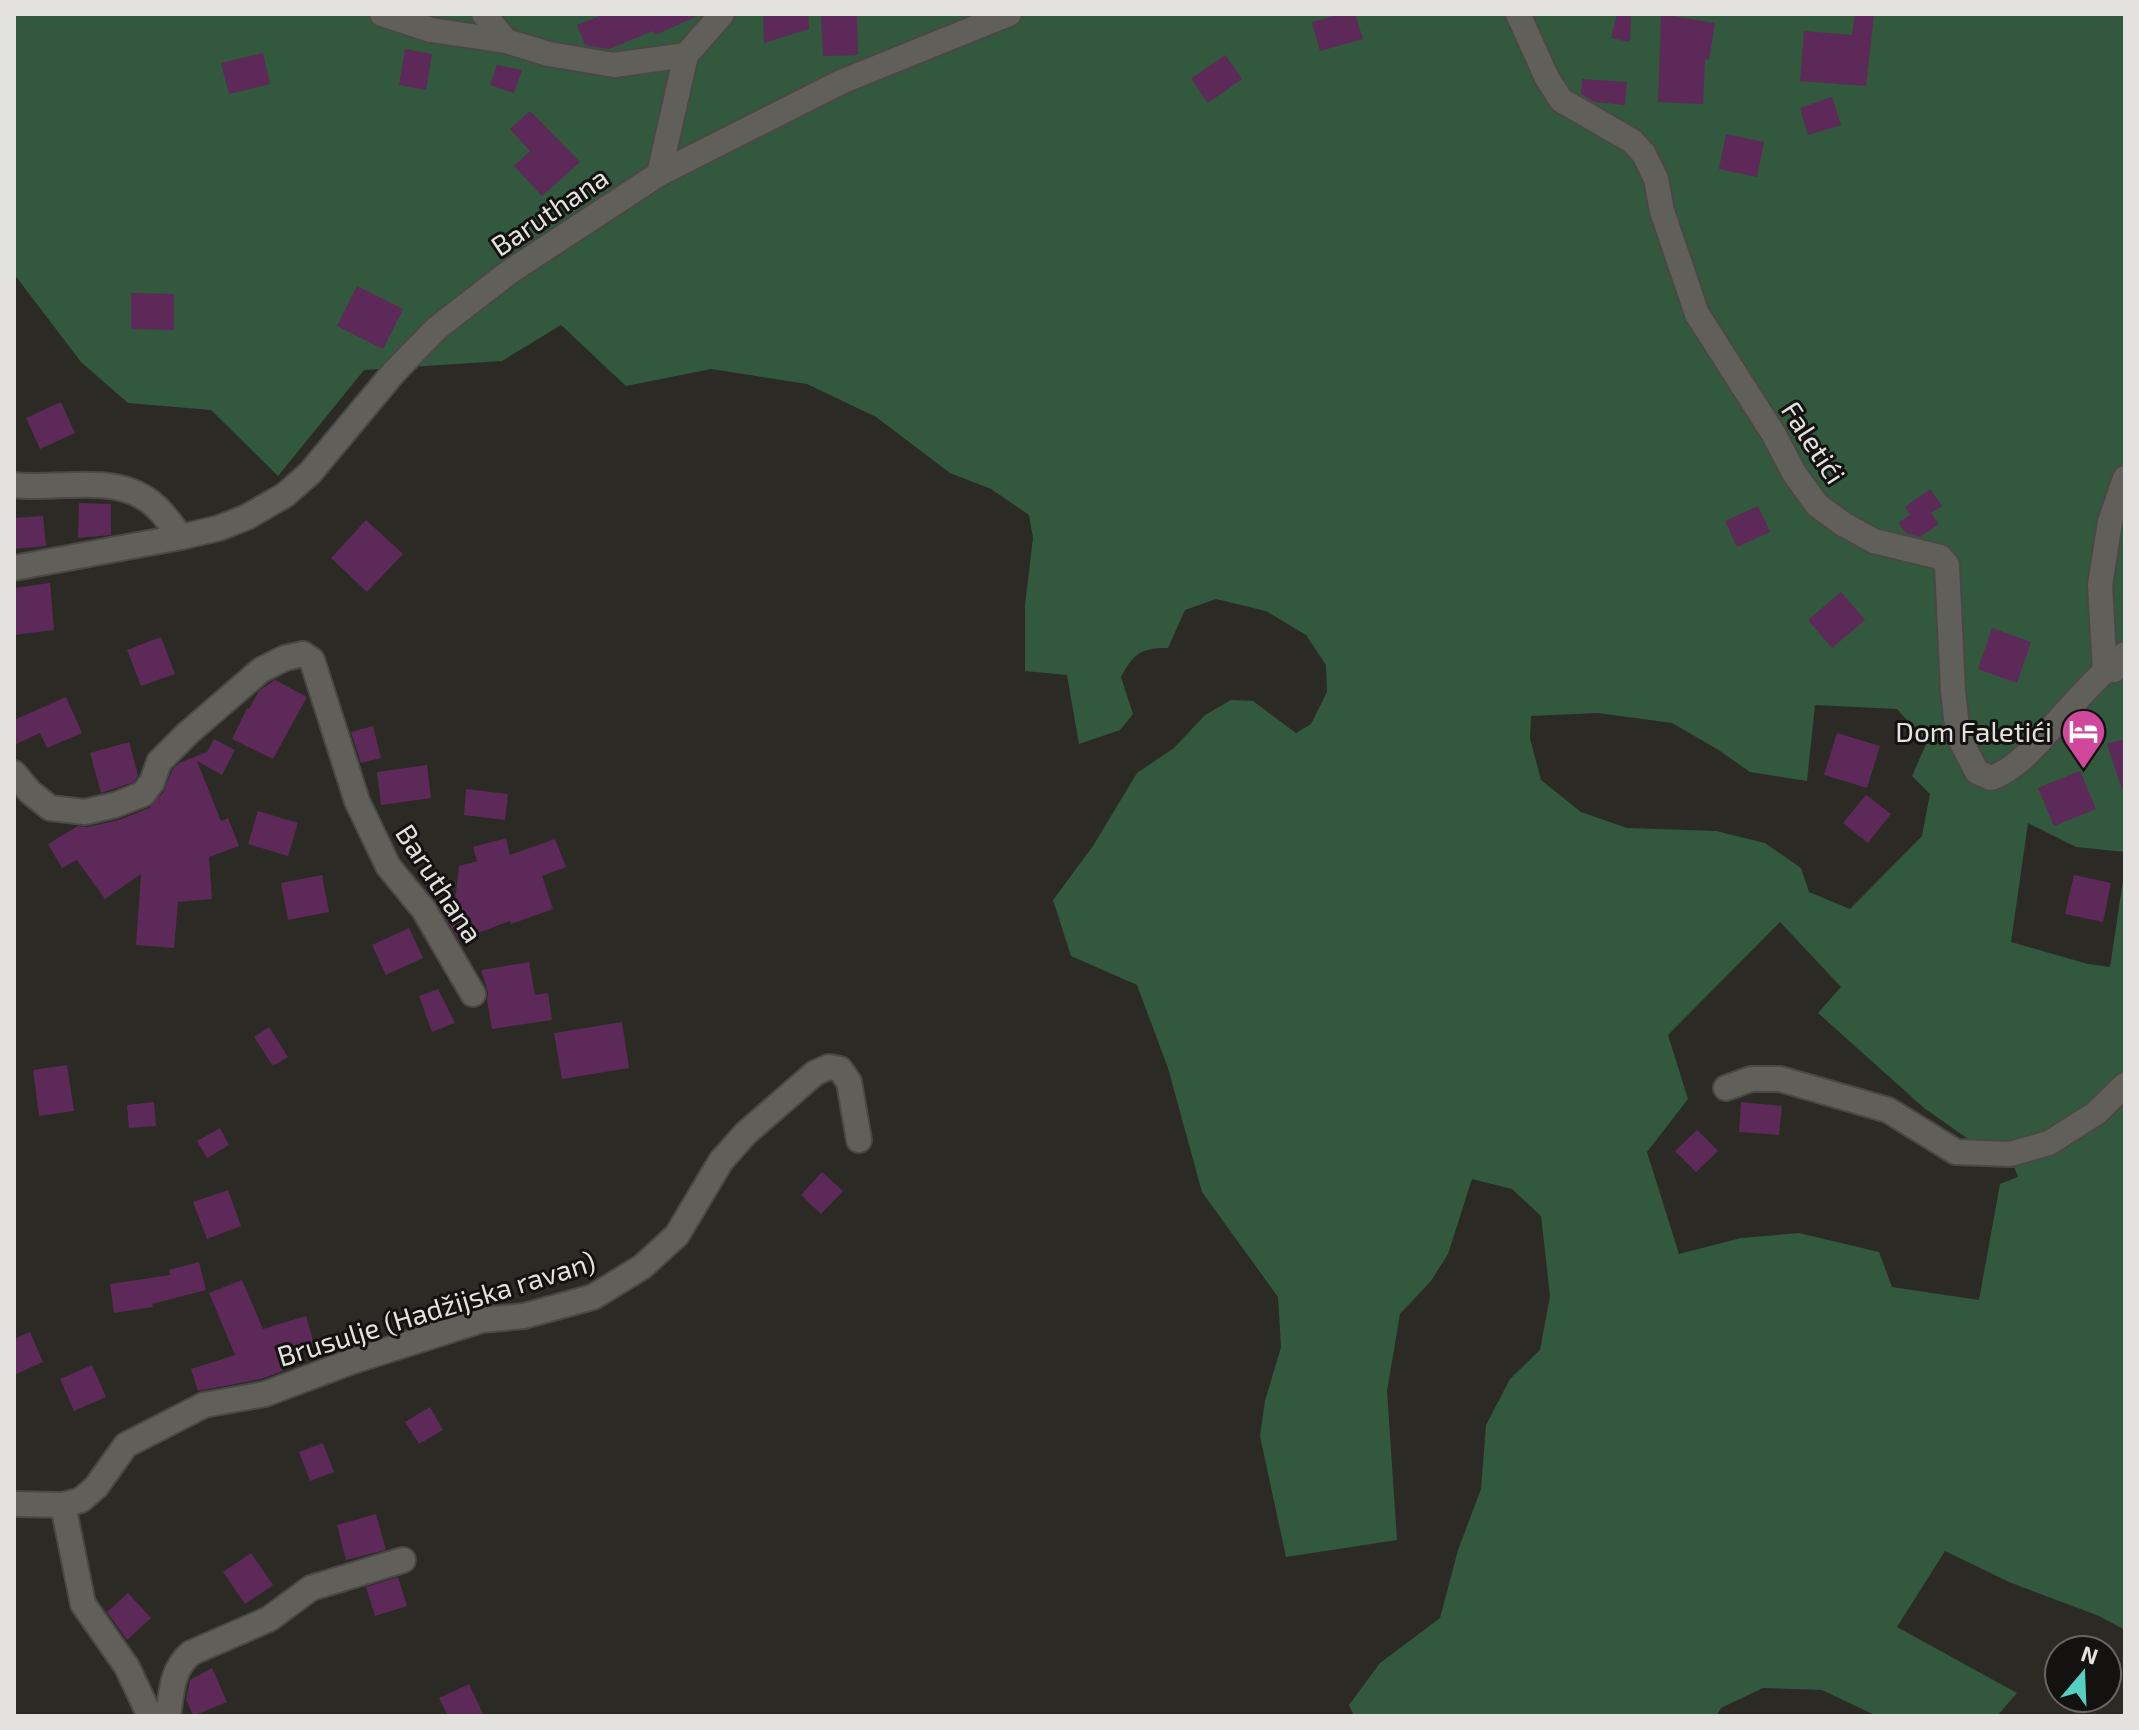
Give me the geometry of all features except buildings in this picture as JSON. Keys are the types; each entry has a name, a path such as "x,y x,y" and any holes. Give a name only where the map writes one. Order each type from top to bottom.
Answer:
{"street":[{"path":"382,14 431,30 506,41 549,54 614,65 686,55"},
{"path":"484,14 506,41"},
{"path":"659,174 686,55 722,14"},
{"name":"Baruthana","path":"14,568 181,537 219,528 247,517 285,495 310,473 394,372 437,328 508,273 659,174 841,82 1009,14"},
{"name":"Faletići","path":"1518,14 1547,78 1561,100 1632,141 1644,154 1656,179 1662,211 1697,314 1773,433 1794,473 1817,505 1874,541 1940,557 1947,565 1958,735 1977,772 1991,778 2002,775 2019,762 2115,670 2125,654"},
{"path":"2115,670 2100,585 2110,522 2125,478"},
{"path":"14,485 34,488 99,486 126,491 143,497 163,514 181,537"},
{"name":"Baruthana","path":"14,773 30,792 50,808 85,812 143,794 152,782 159,762 188,733 261,670 285,658 303,654 312,660 357,801 388,866 424,910 473,994"},
{"name":"Brusulje (Hadžijska ravan)","path":"63,1505 81,1500 96,1487 126,1445 204,1405 265,1394 353,1361 468,1324 524,1316 593,1297 642,1267 677,1235 721,1161 746,1133 815,1073 829,1067 840,1069 849,1082 859,1140"},
{"path":"1726,1088 1751,1079 1780,1079 1888,1110 1956,1152 2010,1154 2049,1143 2096,1113 2125,1085"},
{"path":"14,1504 63,1505 83,1604 127,1667 150,1716"},
{"path":"168,1716 173,1677 181,1662 191,1653 269,1619 311,1588 403,1560"}],"green space":[{"path":"14,14 2125,14 2125,852 2076,847 2028,823 2011,942 2088,964 2110,967 2125,867 2125,1630 2099,1616 2009,1582 1945,1551 1897,1627 2017,1693 1997,1716 1877,1716 1822,1690 1763,1688 1721,1708 1716,1716 1354,1716 1349,1705 1380,1663 1440,1618 1458,1550 1481,1489 1486,1425 1510,1379 1540,1350 1550,1296 1541,1216 1512,1189 1472,1179 1448,1254 1431,1281 1400,1314 1387,1391 1397,1540 1286,1557 1260,1436 1265,1401 1281,1347 1278,1297 1202,1192 1168,1068 1137,985 1071,956 1053,900 1093,846 1137,773 1174,748 1205,715 1231,700 1253,701 1296,733 1311,724 1327,692 1326,665 1306,635 1266,611 1216,599 1185,610 1168,648 1151,649 1139,654 1121,677 1133,714 1120,730 1079,744 1067,675 1025,671 1025,605 1033,538 1029,515 991,489 950,473 876,417 807,384 711,369 626,386 561,325 502,361 364,370 278,476 211,410 128,403 81,362 14,274","holes":["1815,705 1897,709 1927,742 1912,776 1930,794 1922,836 1850,909 1809,892 1801,868 1765,843 1716,831 1627,828 1581,812 1541,780 1530,738 1531,716 1598,713 1672,723 1750,772 1807,781","1780,922 1841,987 1818,1013 1924,1108 1971,1141 2004,1141 2018,1177 2000,1184 1979,1300 1892,1287 1879,1252 1799,1233 1741,1238 1679,1254 1647,1152 1688,1099 1668,1035"]}],"place":[{"name":"Dom Faletići","path":"2083,770"}]}
